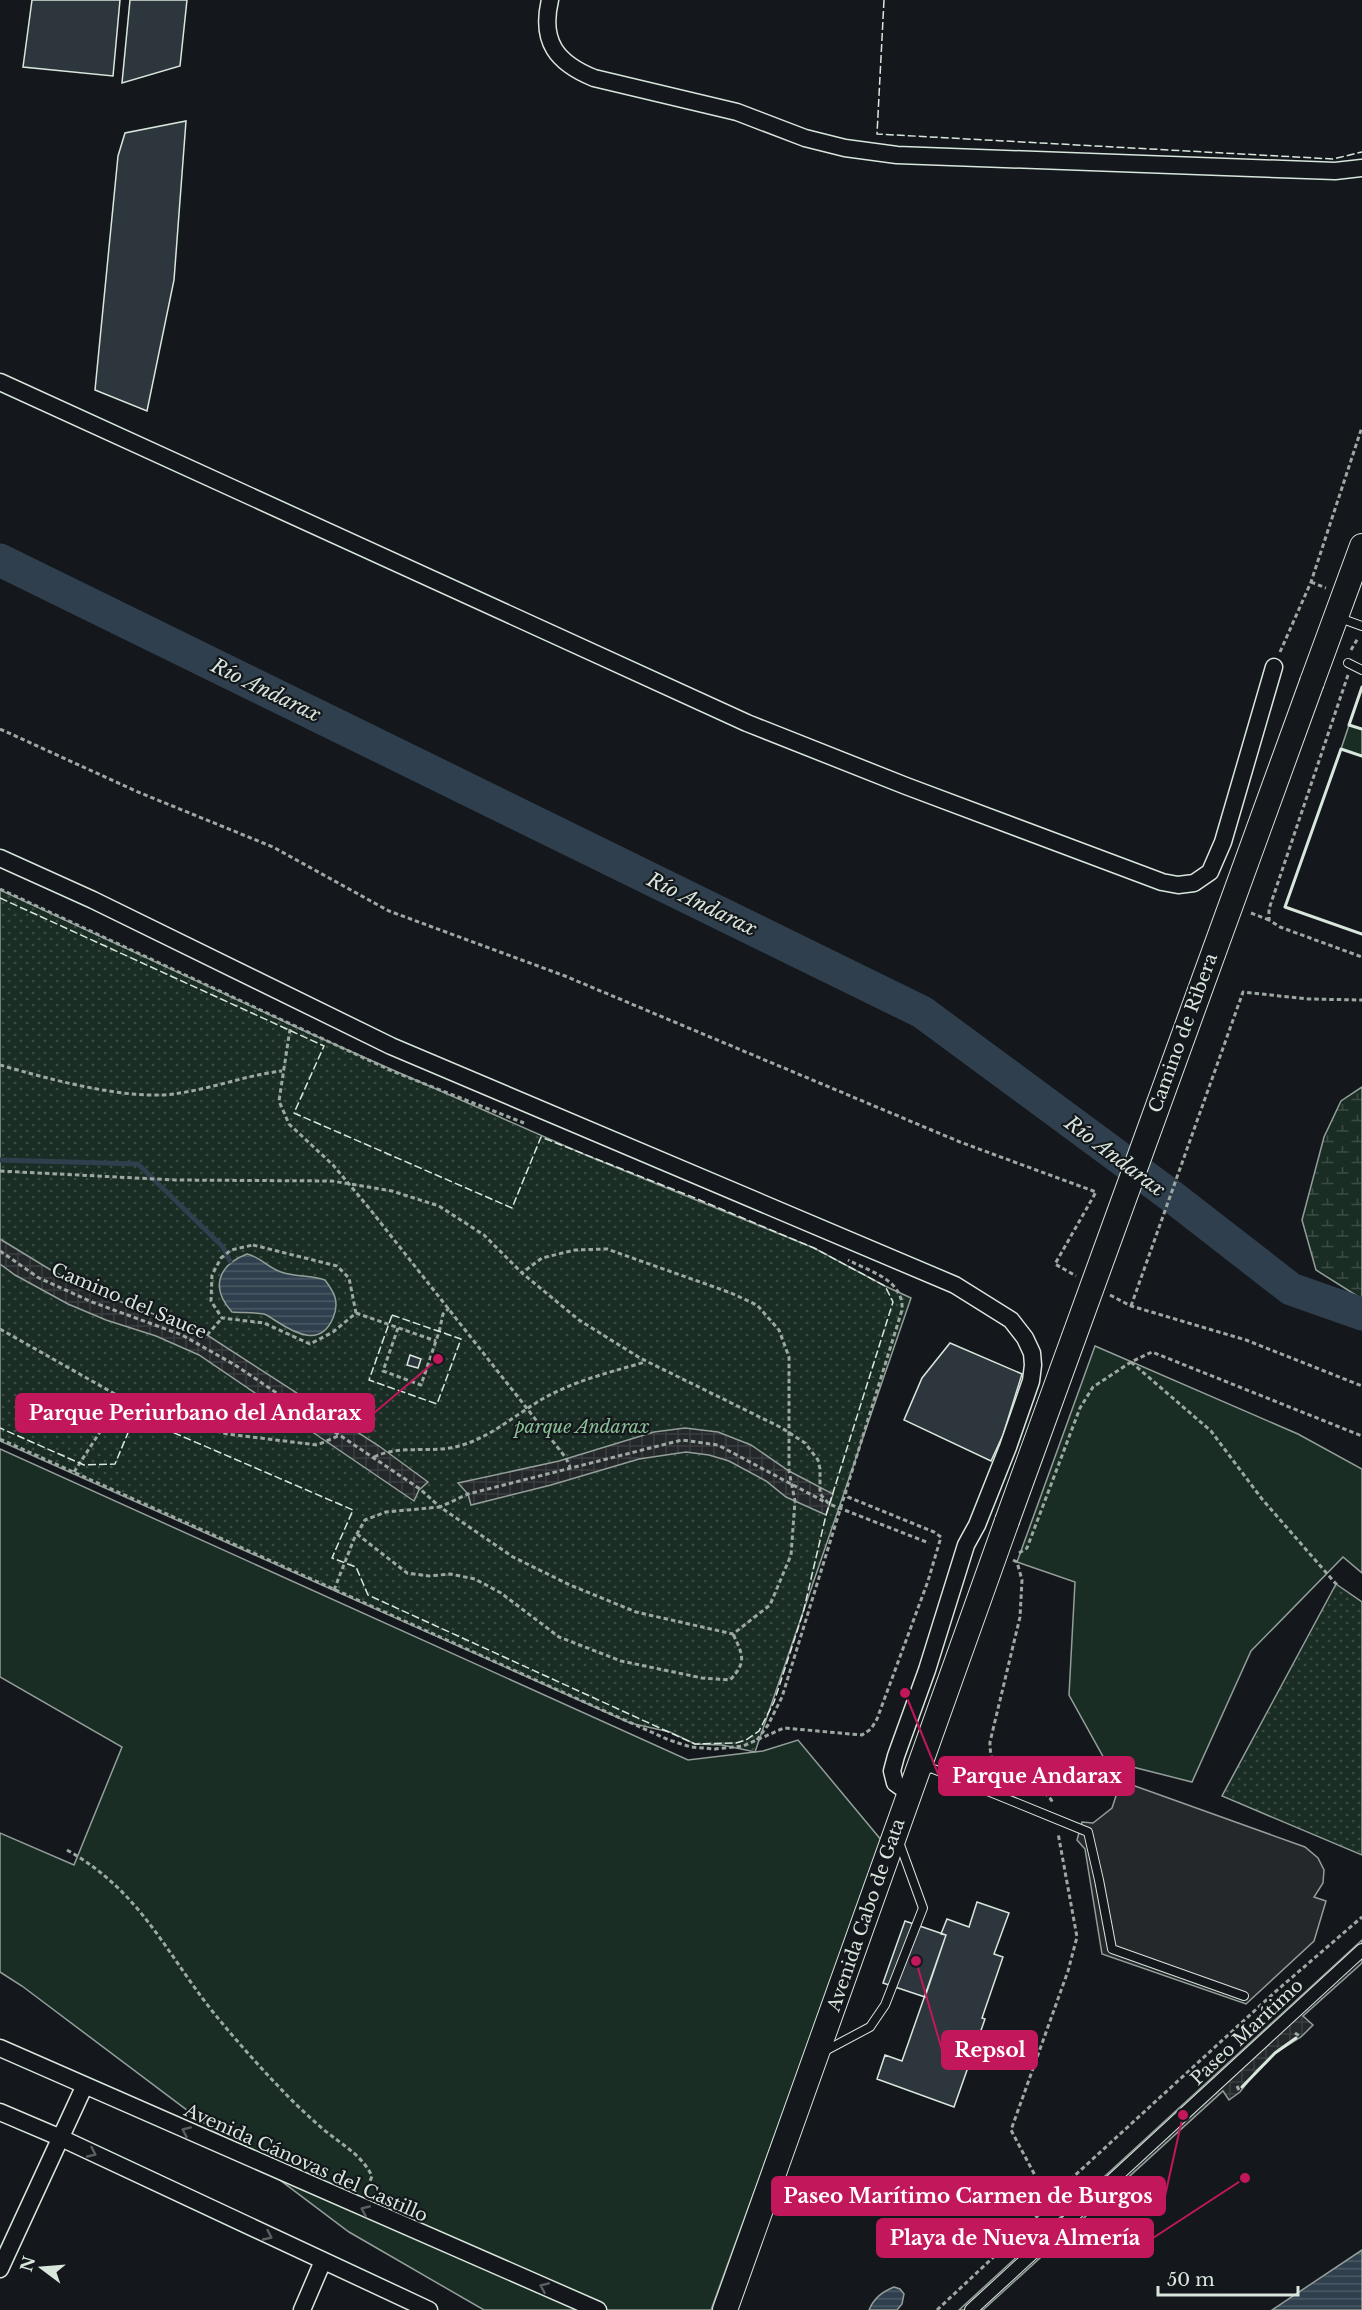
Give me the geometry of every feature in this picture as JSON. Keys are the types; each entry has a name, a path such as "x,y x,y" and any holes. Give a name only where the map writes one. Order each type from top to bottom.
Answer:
{"main road":[{"name":"Camino de Ribera","path":"1007,1521 1362,546"},
{"name":"Avenida Cabo de Gata","path":"725,2310 912,1784 1002,1552 1007,1521"}],"street":[{"path":"550,0 547,28 551,44 561,59 575,70 594,78 737,112 805,138 845,148 897,156 1107,161 1335,171 1362,168"},
{"path":"0,382 747,723 906,786 1162,882 1178,885 1194,883 1210,872 1223,842 1274,668"},
{"path":"0,858 93,900 356,1030 955,1285 1011,1320 1025,1338 1032,1353 1031,1381 977,1525 966,1545 927,1670 896,1756 892,1771 895,1783 912,1784"},
{"name":"Paseo Marítimo","path":"971,2310 1362,1950"},
{"name":"Avenida Cánovas del Castillo","path":"0,2048 84,2087 598,2310"},
{"path":"0,2269 84,2087"},
{"path":"0,2112 61,2138 429,2310"},
{"path":"302,2310 323,2261"}],"lane":[{"path":"1335,616 1362,626"},
{"path":"1348,663 1362,670"},
{"path":"912,1784 931,1768 1088,1832 1100,1880 1112,1949 1244,1996"},
{"path":"817,2054 870,2027 885,2005 923,1908 895,1833"}],"path":[{"path":"1274,668 1311,582 1362,427"},
{"path":"1348,663 1348,674 1269,909 1269,920 1280,927 1362,957"},
{"path":"0,729 138,792 273,847 389,911 565,976 960,1142 1096,1192 1054,1264 1083,1280"},
{"path":"0,889 392,1071 527,1124"},
{"path":"1131,1306 1243,992 1308,999 1362,1000"},
{"path":"290,1029 279,1101 289,1125 333,1165 349,1184 528,1408 566,1458 570,1467"},
{"path":"0,1065 51,1080 146,1095 178,1094 282,1071"},
{"path":"0,1171 164,1179 332,1181 392,1191 439,1206 484,1235 522,1273 579,1320 647,1362 805,1443 818,1460 820,1494 829,1504"},
{"path":"222,1318 211,1301 212,1275 221,1258 231,1250 253,1245 337,1266 349,1278 356,1313"},
{"path":"357,1534 407,1573 450,1574 475,1579 501,1593 559,1637 621,1661 702,1678 730,1680 739,1669 743,1654 733,1634 770,1605 791,1555 795,1501 790,1484 789,1358 779,1330 758,1305 731,1293 607,1249 575,1250 542,1258 522,1273"},
{"name":"Camino del Sauce","path":"0,1251 39,1278 81,1298 182,1335 235,1365 374,1457 420,1489 440,1507 513,1557 570,1586 636,1612 733,1634"},
{"path":"757,1740 768,1725 782,1696 902,1310 903,1300 899,1290 893,1284 846,1260"},
{"path":"1102,1291 1131,1306 1246,1340 1362,1386"},
{"path":"398,1328 383,1371 421,1385 443,1314 449,1308"},
{"path":"356,1313 436,1341"},
{"path":"222,1318 264,1323 310,1344 333,1332 356,1313"},
{"path":"207,1335 222,1318"},
{"path":"0,1329 122,1398 151,1411 226,1434 316,1444 340,1435"},
{"path":"1002,1552 1019,1553 1027,1548 1080,1408 1093,1388 1131,1362 1152,1352 1362,1436"},
{"path":"374,1457 386,1451 457,1447 479,1439 548,1395 580,1381 647,1362"},
{"path":"1131,1362 1211,1431 1262,1500 1337,1585"},
{"path":"74,1472 122,1398"},
{"path":"0,1439 669,1740 691,1747 715,1749 735,1748 777,1730 793,1727 851,1735 866,1733 880,1712 941,1537 848,1497 846,1491"},
{"path":"334,1590 365,1520 386,1512 440,1507 468,1494 682,1440 718,1445 829,1504 929,1544"},
{"path":"1002,1552 1017,1562 1023,1594 1020,1617 990,1742 990,1751 1000,1772 1010,1780 1043,1792 1053,1801 1055,1808"},
{"path":"937,2310 1048,2206 1048,2200 1011,2130 1068,1971 1077,1938 1058,1831"},
{"path":"68,1850 84,1859 116,1884 141,1909 213,2012 273,2079 322,2128 364,2161 372,2176 361,2208"},
{"path":"1048,2200 1275,1992 1362,1917"}],"green space":[{"path":"1349,725 1362,729 1362,756 1341,749"},
{"name":"parque Andarax","path":"0,890 309,1033 588,1156 814,1248 911,1298 755,1752 722,1745 695,1744 670,1732 630,1723 0,1441"},
{"path":"1362,1087 1362,1299 1316,1270 1302,1220 1324,1137 1341,1101"},
{"path":"1095,1346 1298,1434 1362,1469 1362,1573 1343,1557 1251,1651 1192,1782 1105,1760 1069,1695 1075,1582 1017,1562"},
{"path":"0,1449 688,1760 763,1751 798,1740 882,1841 711,2310 484,2310 349,2232 22,1986 0,1972 0,1833 74,1865 122,1747 0,1677"},
{"path":"1336,1584 1362,1602 1362,1855 1222,1796"}],"shaded area":[{"path":"0,1239 54,1272 103,1295 204,1333 379,1446 428,1482 419,1490 414,1501 199,1355 156,1336 106,1320 68,1304 15,1275 0,1264"},
{"path":"685,1428 718,1432 751,1445 789,1471 833,1494 826,1515 786,1497 766,1481 729,1461 686,1452 639,1459 551,1485 471,1505 468,1494 458,1483 559,1461 654,1432"},
{"path":"1121,1781 1305,1847 1318,1858 1324,1870 1323,1883 1314,1897 1326,1901 1314,1941 1246,2004 1102,1954 1085,1849 1077,1840 1082,1822 1093,1823 1112,1808"},
{"path":"1362,1940 1362,1963 1303,2016 1313,2025 1301,2037 1275,2053 1257,2070 1240,2092 1229,2100 1223,2091 983,2310 959,2310"}],"water":[{"path":"247,1254 281,1272 325,1280 336,1302 335,1312 328,1327 322,1333 308,1335 292,1330 264,1314 232,1312 221,1294 220,1278 229,1264"},
{"path":"1362,2250 1362,2310 1272,2310"},
{"path":"894,2287 900,2289 904,2294 902,2304 897,2310 869,2310 879,2296"}],"building":[{"path":"32,0 120,0 113,76 23,67"},
{"path":"130,0 187,0 180,66 122,83"},
{"path":"186,121 174,280 147,411 95,390 118,156 125,133"},
{"path":"950,1343 1022,1374 1003,1435 991,1461 904,1420 922,1378"},
{"path":"410,1355 421,1359 418,1368 407,1365"},
{"path":"977,1902 1009,1913 994,1954 1003,1957 982,2018 985,2019 954,2107 877,2079 885,2055 902,2061 946,1935 941,1934 947,1919 969,1927"},
{"path":"905,1921 946,1935 925,1997 883,1983"}],"waterway":[{"name":"Río Andarax","path":"0,560 922,1012 1170,1195 1291,1289 1362,1314"},
{"path":"0,1160 138,1164 223,1247 230,1261"}],"fence":[{"path":"884,0 877,134 1333,159 1362,152"},
{"path":"0,898 324,1046 294,1113 512,1208 541,1137 814,1248 885,1286 893,1302 826,1515 803,1613 774,1702 759,1731 746,1740 736,1743 695,1744 368,1595 356,1567 332,1558 353,1510 135,1416 115,1464 84,1465 0,1428"},
{"path":"392,1315 461,1339 437,1404 369,1380 392,1315"}],"wall":[{"path":"1362,687 1349,725 1362,729"},
{"path":"1362,756 1341,749 1285,907 1362,934"},
{"path":"1242,2087 1275,2053 1296,2038"}],"place":[{"name":"Parque Periurbano del Andarax","path":"438,1359"},
{"name":"Parque Andarax","path":"905,1693"},
{"name":"Repsol","path":"916,1961"},
{"name":"Paseo Marítimo Carmen de Burgos","path":"1183,2115"},
{"name":"Playa de Nueva Almería","path":"1245,2178"}]}
